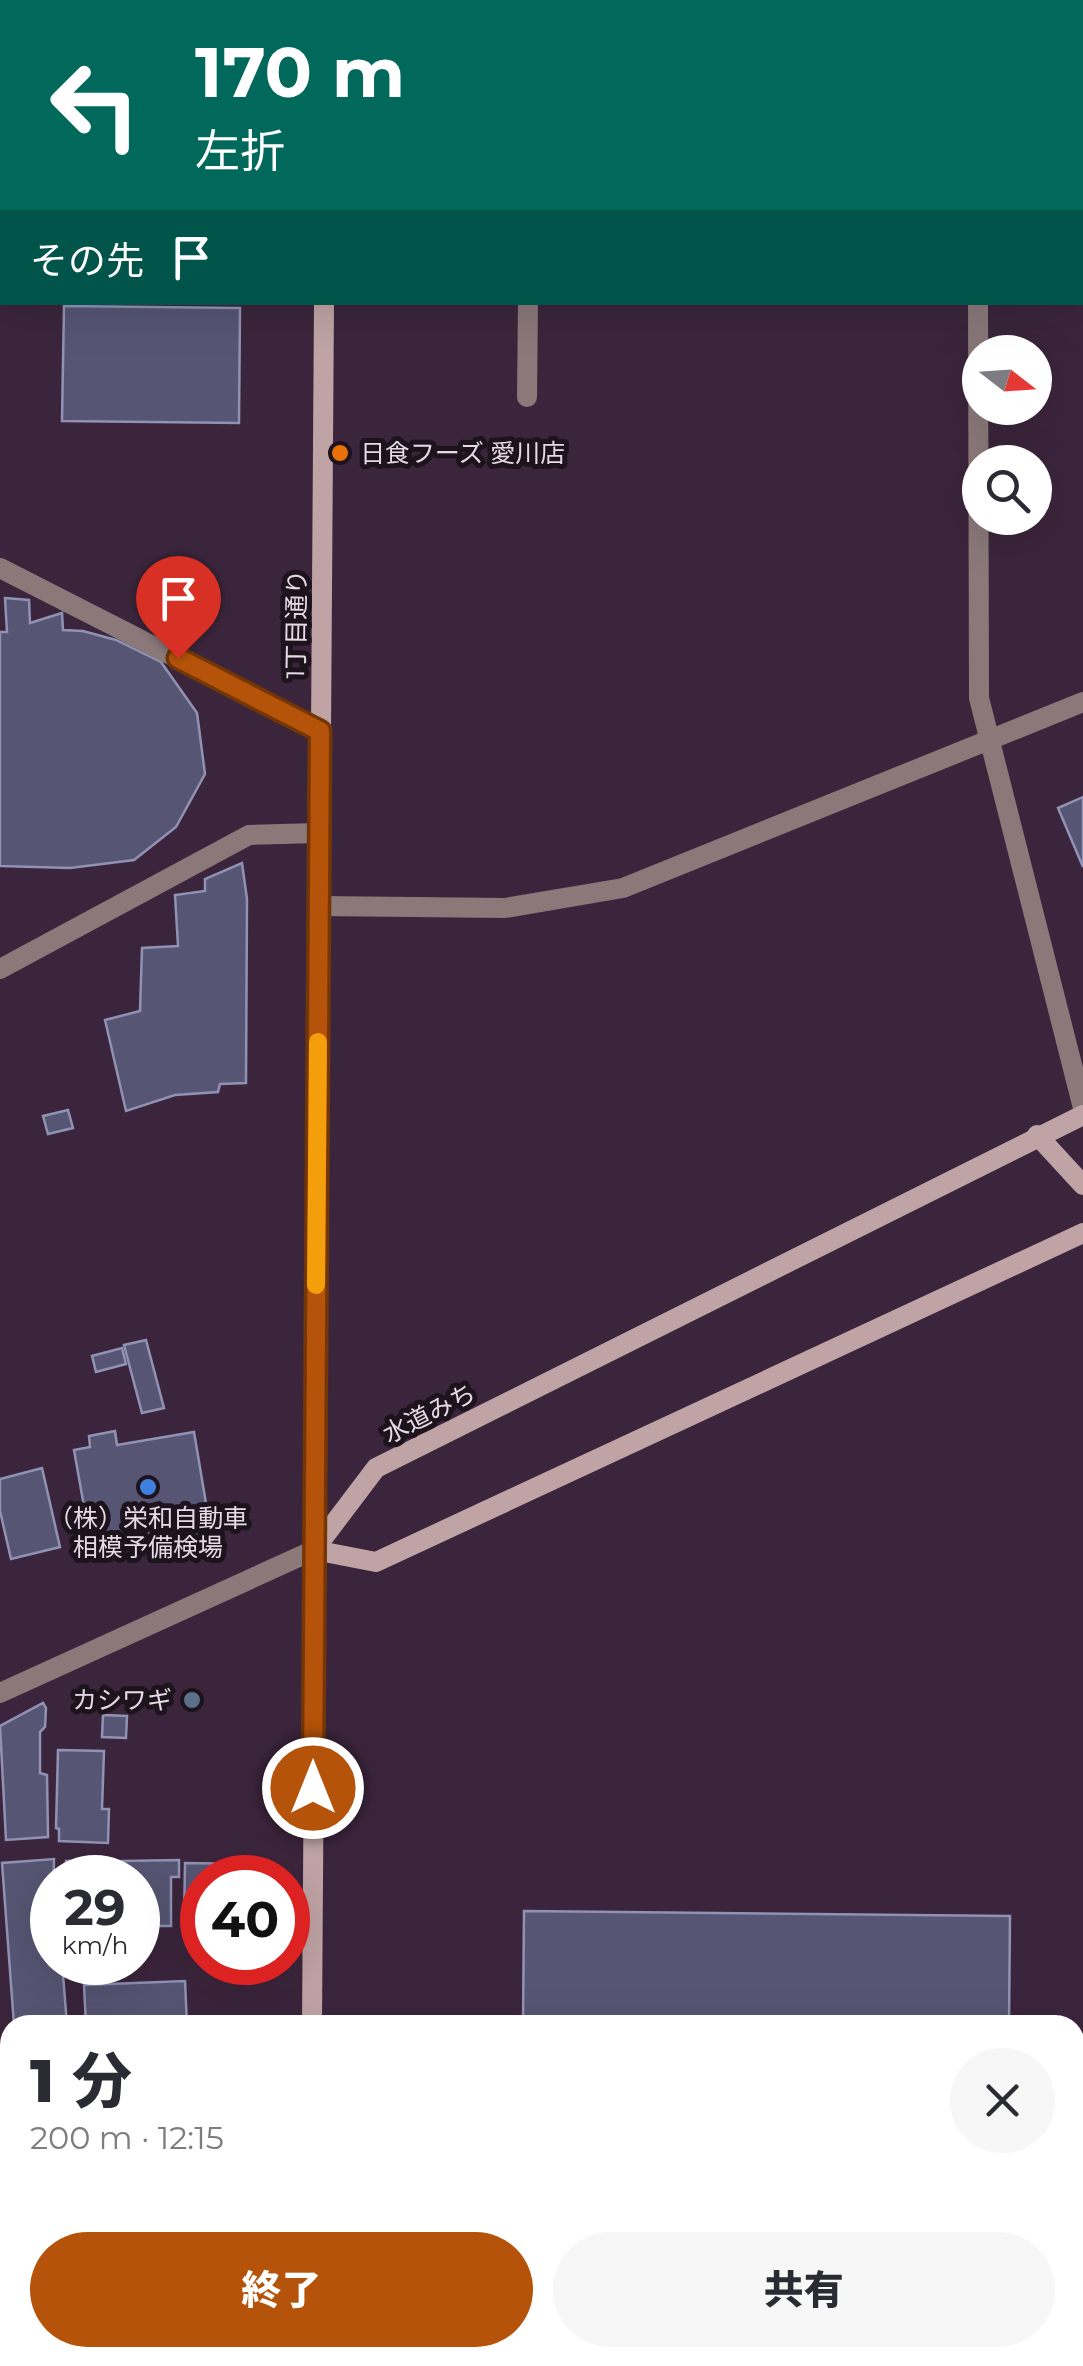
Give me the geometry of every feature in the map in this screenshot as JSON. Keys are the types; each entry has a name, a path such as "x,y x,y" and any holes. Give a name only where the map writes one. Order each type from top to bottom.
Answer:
{"street":[{"name":"1丁目通り","path":"312,2015 324,305"},
{"path":"527,398 528,305"},
{"path":"978,305 979,698 1083,1111"},
{"path":"0,568 320,731"},
{"path":"319,906 505,908 624,888 1083,702"},
{"path":"0,969 249,835 318,833"},
{"name":"水道みち","path":"314,1550 376,1468 1083,1111"},
{"path":"1037,1135 1083,1186"},
{"path":"0,1693 314,1550 376,1562 1083,1233"}],"building":[{"path":"64,306 240,308 239,423 62,421"},
{"path":"5,598 29,600 30,623 62,613 63,630 116,640 161,662 197,713 205,774 176,827 134,860 70,868 0,866 0,632 7,632"},
{"path":"1083,797 1083,867 1058,808"},
{"path":"242,863 247,899 246,1083 220,1084 218,1092 175,1095 126,1111 105,1020 140,1011 142,948 178,946 175,895 205,891 205,879"},
{"path":"68,1110 73,1128 48,1134 43,1116"},
{"path":"146,1340 164,1408 142,1413 124,1345"},
{"path":"122,1348 126,1364 96,1372 92,1356"},
{"path":"115,1431 117,1445 194,1432 211,1533 110,1551 108,1543 91,1546 74,1450 90,1447 89,1436"},
{"path":"42,1468 60,1547 11,1559 0,1511 0,1479"},
{"path":"43,1703 46,1708 45,1727 40,1732 40,1773 47,1775 48,1837 6,1840 0,1726"},
{"path":"103,1715 127,1716 126,1738 102,1737"},
{"path":"58,1750 104,1751 102,1809 109,1809 108,1843 59,1841"},
{"path":"160,1860 179,1860 179,1877 171,1877 171,1926 160,1926"},
{"path":"30,1861 30,1985 64,1985 66,2015 13,2015 2,1863"},
{"path":"524,1911 1010,1916 1009,2015 523,2015"},
{"path":"180,1981 180,1985 185,1985 187,2015 86,2015 84,1985 160,1985"}],"slow traffic":[{"path":"316,1285 318,1042"}],"place":[{"name":"日食フーズ 愛川店","path":"340,453"},
{"name":"（株）栄和自動車 相模予備検場","path":"148,1487"},
{"name":"カシワギ","path":"192,1700"}],"route":[{"path":"178,658 320,731 313,1788"}]}
